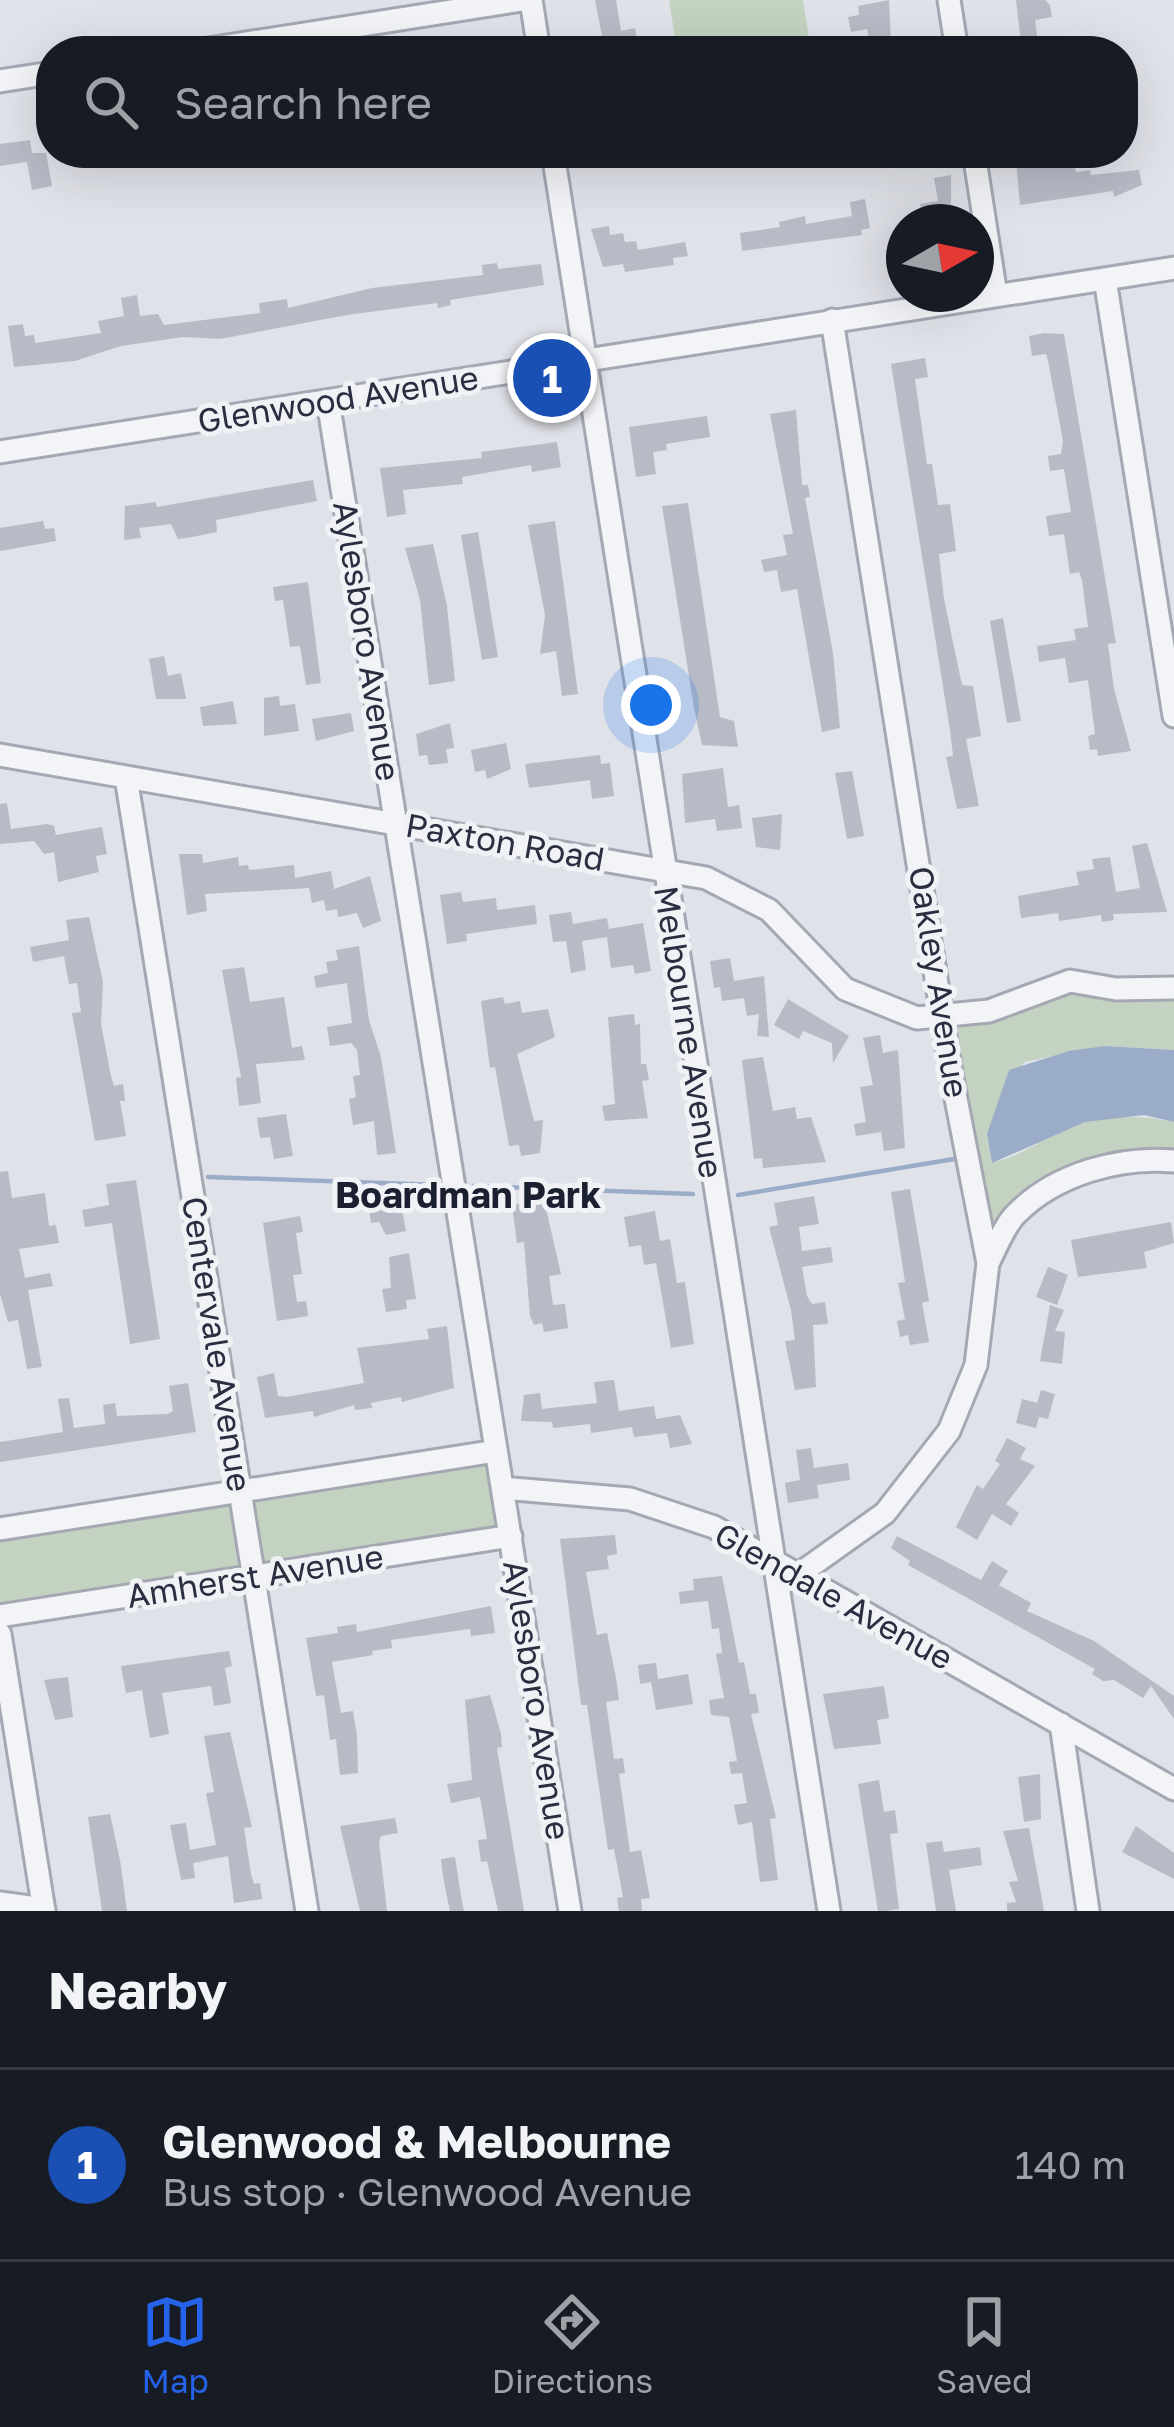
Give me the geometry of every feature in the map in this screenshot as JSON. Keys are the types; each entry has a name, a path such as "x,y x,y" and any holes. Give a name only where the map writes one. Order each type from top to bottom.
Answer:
{"street":[{"path":"291,36 522,0"},
{"path":"532,0 537,36"},
{"path":"950,0 956,36"},
{"path":"0,81 36,76"},
{"name":"Melbourne Avenue","path":"556,168 662,870 829,1911"},
{"path":"976,168 996,295"},
{"name":"Glenwood Avenue","path":"0,452 1174,268"},
{"path":"1105,279 1174,716"},
{"name":"Oakley Avenue","path":"798,1575 885,1513 949,1431 976,1365 988,1263 832,320"},
{"name":"Aylesboro Avenue","path":"328,401 496,1451"},
{"name":"Paxton Road","path":"0,755 706,878 753,899 782,922 826,973 865,1000 917,1018 989,1011 1070,981 1116,989 1174,988"},
{"name":"Centervale Avenue","path":"126,777 307,1911"},
{"path":"988,1263 1015,1214 1055,1187 1101,1167 1174,1161"},
{"path":"977,1209 1015,1214"},
{"path":"0,1529 496,1451 503,1488"},
{"name":"Aylesboro Avenue","path":"503,1488 570,1911"},
{"name":"Glendale Avenue","path":"503,1488 590,1493 688,1516 772,1556 1174,1789"},
{"name":"Amherst Avenue","path":"0,1616 511,1535"},
{"path":"0,1634 44,1910 0,1903"},
{"path":"1060,1724 1088,1911"}],"green space":[{"path":"669,0 803,0 809,36 675,36"},
{"path":"1054,984 1174,988 1174,1050 1105,1046 1024,1062 987,1134 992,1162 1081,1123 1128,1117 1174,1122 1174,1161 1128,1162 1015,1215 988,1263 944,1018"},
{"path":"496,1451 511,1536 0,1616 0,1529"}],"water":[{"path":"1105,1046 1174,1050 1174,1122 1144,1115 1085,1122 992,1163 987,1134 1009,1070 1069,1051"}],"building":[{"path":"595,0 616,0 621,31 635,28 636,36 602,36"},
{"path":"889,0 891,36 868,36 867,29 851,32 848,17 859,15 858,6"},
{"path":"1016,0 1045,0 1052,17 1035,20 1037,36 1020,36"},
{"path":"30,140 36,168 49,168 52,186 32,190 27,162 0,166 0,144"},
{"path":"1017,168 1075,168 1076,172 1090,170 1091,175 1139,170 1142,185 1114,197 1113,191 1020,205"},
{"path":"951,175 951,204 920,204 938,201 934,178"},
{"path":"865,199 870,228 861,230 862,235 742,251 740,233 780,227 779,222 805,216 806,224 852,216 850,202"},
{"path":"609,226 610,235 623,233 625,242 636,241 638,250 685,242 688,256 673,258 674,265 625,272 623,264 603,267 591,229"},
{"path":"497,263 498,269 541,264 544,285 450,300 451,305 438,308 437,303 347,315 220,339 183,337 121,346 75,361 14,367 8,326 23,324 25,336 34,335 35,343 101,333 98,321 124,316 121,298 137,295 140,316 158,314 164,325 260,313 259,303 287,299 288,308 372,288 483,275 482,265"},
{"path":"1064,334 1116,643 1108,644 1114,689 1131,751 1098,756 1097,749 1090,750 1088,736 1095,734 1088,680 1069,683 1065,658 1039,662 1037,646 1076,640 1074,629 1088,627 1079,572 1070,574 1064,534 1049,536 1046,516 1071,512 1064,469 1050,471 1048,456 1061,454 1063,441 1048,361 1046,354 1032,356 1029,336"},
{"path":"925,358 928,377 915,379 927,464 932,464 938,505 950,504 956,551 939,554 944,599 962,685 973,686 981,736 966,739 979,806 957,809 946,757 953,756 950,730 891,364"},
{"path":"796,410 802,485 808,485 810,497 805,498 833,653 840,728 822,732 797,589 781,592 777,570 764,572 761,560 787,555 783,535 793,534 770,414"},
{"path":"707,416 710,437 666,444 667,450 653,452 656,474 636,477 629,427"},
{"path":"557,442 561,467 532,472 531,465 462,477 463,484 403,490 406,514 387,517 380,468 482,458 481,452"},
{"path":"313,480 317,501 216,520 217,532 178,539 171,524 139,528 141,538 124,540 125,506 156,502 157,507"},
{"path":"688,503 720,717 734,721 738,747 702,745 694,708 662,506"},
{"path":"43,521 45,529 54,528 56,541 0,551 0,528"},
{"path":"555,521 578,694 562,696 556,651 540,654 545,615 528,525"},
{"path":"478,532 498,657 482,660 461,535"},
{"path":"433,544 447,606 455,681 429,685 420,600 405,548"},
{"path":"308,582 321,683 306,685 300,646 290,647 283,600 275,601 273,587"},
{"path":"1003,618 1021,721 1007,723 990,621"},
{"path":"164,656 168,676 181,673 186,699 156,699 149,659"},
{"path":"279,696 280,706 295,704 299,731 264,736 264,698"},
{"path":"233,701 237,724 203,726 200,707"},
{"path":"351,713 354,731 316,741 312,719"},
{"path":"450,723 454,748 446,749 448,763 429,765 427,755 419,756 416,734"},
{"path":"506,743 511,769 487,779 485,770 475,772 471,750"},
{"path":"600,755 601,764 610,763 614,796 592,799 590,780 529,788 525,764"},
{"path":"723,768 728,807 739,805 742,828 717,831 715,819 685,823 682,774"},
{"path":"852,771 864,836 847,839 835,773"},
{"path":"7,803 11,829 47,824 54,826 56,835 102,827 107,854 96,856 99,872 58,882 54,852 44,854 34,841 0,844 0,804"},
{"path":"782,814 780,850 756,847 752,818"},
{"path":"1147,843 1167,912 1113,914 1114,920 1102,922 1101,915 1059,921 1058,913 1021,918 1018,896 1079,885 1076,872 1094,869 1092,859 1110,857 1116,892 1140,888 1132,846"},
{"path":"179,854 202,854 203,863 238,857 239,866 248,865 249,870 294,865 295,878 331,871 334,889 370,876 381,921 363,928 357,913 338,917 337,909 326,911 324,900 312,903 309,888 205,894 207,911 187,915"},
{"path":"461,892 463,902 496,898 497,910 535,905 537,924 466,934 467,941 447,944 440,895"},
{"path":"571,912 573,924 607,918 609,929 643,923 651,971 635,974 633,965 611,968 607,937 582,941 586,970 571,973 566,941 553,942 549,915"},
{"path":"89,917 103,982 101,1024 114,1086 123,1084 125,1101 120,1101 126,1136 95,1141 72,1013 81,1012 77,983 69,984 64,956 33,962 30,947 69,940 66,920"},
{"path":"359,946 396,1153 377,1155 374,1121 353,1125 349,1099 356,1097 353,1076 360,1075 357,1050 351,1043 330,1046 327,1027 352,1023 347,983 316,988 314,976 328,973 326,962 338,960 336,950"},
{"path":"730,958 734,981 764,976 769,1037 757,1036 759,1014 747,1016 744,998 722,1001 720,987 714,988 710,961"},
{"path":"244,967 250,1002 284,997 292,1048 302,1046 305,1060 256,1064 261,1103 239,1106 236,1078 241,1077 222,970"},
{"path":"503,997 505,1004 520,1001 522,1013 548,1009 555,1037 517,1054 534,1121 543,1120 540,1153 521,1156 519,1145 509,1146 495,1067 490,1068 481,1001"},
{"path":"788,999 849,1036 833,1063 832,1043 803,1031 799,1039 774,1025"},
{"path":"634,1014 635,1025 640,1024 641,1064 646,1064 649,1080 642,1081 648,1118 605,1121 602,1106 615,1104 608,1017"},
{"path":"880,1035 883,1053 898,1050 905,1148 884,1151 881,1132 856,1136 854,1124 866,1122 860,1087 873,1085 863,1038"},
{"path":"763,1057 773,1111 795,1107 797,1119 811,1117 826,1162 763,1168 762,1158 754,1159 742,1060"},
{"path":"286,1114 293,1156 274,1159 270,1137 260,1138 257,1118"},
{"path":"8,1171 12,1198 45,1193 49,1226 56,1225 59,1243 19,1249 25,1278 50,1273 53,1286 28,1290 42,1367 27,1369 18,1320 8,1322 0,1294 0,1172"},
{"path":"136,1180 160,1339 130,1344 112,1223 85,1227 82,1210 109,1205 106,1184"},
{"path":"910,1189 929,1301 922,1303 929,1342 910,1345 908,1335 900,1337 897,1321 905,1319 898,1283 905,1282 891,1192"},
{"path":"814,1196 819,1224 799,1227 802,1251 831,1247 833,1262 802,1267 807,1296 812,1304 825,1302 828,1324 813,1325 816,1387 795,1390 785,1341 795,1340 791,1310 769,1227 778,1225 774,1203"},
{"path":"400,1198 406,1231 386,1235 379,1222 371,1223 369,1210 377,1208 376,1202"},
{"path":"544,1200 561,1274 549,1276 553,1305 565,1304 568,1328 544,1332 542,1323 534,1325 530,1316 524,1242 517,1243 512,1205"},
{"path":"655,1211 660,1241 670,1239 677,1283 685,1282 694,1344 671,1348 656,1263 644,1265 641,1245 629,1247 624,1217"},
{"path":"300,1216 303,1232 296,1233 302,1274 293,1275 297,1302 306,1301 308,1316 277,1321 263,1223"},
{"path":"1171,1222 1174,1243 1144,1252 1147,1268 1078,1277 1071,1240"},
{"path":"409,1253 416,1299 406,1300 407,1309 386,1312 382,1289 391,1288 389,1257"},
{"path":"1048,1267 1068,1275 1057,1305 1036,1297"},
{"path":"1050,1305 1064,1310 1055,1331 1065,1332 1062,1364 1040,1361"},
{"path":"447,1326 454,1388 402,1402 401,1397 371,1403 372,1408 355,1410 354,1405 314,1417 313,1411 265,1418 257,1377 274,1373 278,1396 287,1397 364,1383 357,1348 429,1339 427,1329"},
{"path":"614,1380 619,1411 654,1406 656,1419 680,1415 692,1444 670,1448 667,1433 634,1437 632,1427 591,1433 590,1424 553,1428 552,1422 521,1421 524,1395 540,1393 542,1409 597,1403 594,1382"},
{"path":"188,1383 196,1432 0,1462 0,1442 63,1432 58,1399 69,1398 74,1428 105,1424 103,1405 115,1403 117,1416 167,1414 173,1411 169,1386"},
{"path":"1041,1390 1055,1394 1048,1419 1039,1417 1036,1428 1016,1423 1022,1399 1037,1403"},
{"path":"1007,1438 1026,1448 1020,1459 1035,1466 1006,1504 1019,1513 1011,1526 992,1514 977,1540 956,1527 977,1485 983,1489 1000,1464 995,1461"},
{"path":"811,1448 814,1468 848,1463 850,1480 817,1485 819,1498 788,1503 785,1483 800,1480 796,1450"},
{"path":"615,1535 617,1554 607,1556 609,1569 586,1572 597,1635 607,1633 616,1678 619,1700 606,1702 614,1759 623,1758 625,1773 619,1774 630,1852 641,1850 650,1898 641,1899 642,1911 619,1911 617,1898 623,1897 614,1849 608,1850 587,1705 581,1705 560,1539"},
{"path":"897,1536 981,1580 992,1561 1008,1571 999,1585 1031,1603 1027,1611 1094,1641 1174,1696 1174,1719 1151,1686 1143,1698 1114,1680 1103,1681 1092,1674 1095,1669 908,1565 910,1561 891,1548"},
{"path":"722,1576 739,1663 744,1662 750,1694 756,1694 759,1713 751,1714 776,1818 770,1819 778,1880 760,1882 752,1822 738,1825 734,1805 747,1803 742,1773 731,1774 729,1762 737,1761 729,1717 711,1715 709,1700 724,1698 716,1654 722,1653 719,1628 712,1629 708,1601 680,1604 679,1592 694,1590 693,1579"},
{"path":"491,1606 495,1633 471,1636 470,1629 391,1640 392,1648 332,1662 341,1713 353,1711 357,1736 358,1773 340,1775 336,1739 330,1740 324,1695 316,1696 306,1638 338,1633 337,1627 356,1624 357,1632"},
{"path":"229,1651 232,1666 225,1668 231,1703 214,1706 211,1686 162,1693 169,1734 150,1738 142,1690 126,1693 121,1666"},
{"path":"656,1663 658,1679 688,1674 693,1704 656,1710 651,1682 640,1684 638,1665"},
{"path":"68,1677 73,1717 55,1720 44,1680"},
{"path":"884,1686 889,1718 877,1720 881,1744 834,1749 823,1694"},
{"path":"490,1695 501,1734 502,1747 497,1748 524,1911 498,1911 487,1861 481,1862 478,1840 487,1839 480,1797 451,1803 447,1784 472,1780 465,1700"},
{"path":"230,1732 252,1827 244,1828 251,1874 254,1884 260,1883 262,1899 234,1903 228,1856 193,1863 195,1878 181,1880 170,1825 186,1823 190,1850 216,1845 206,1793 214,1792 204,1736"},
{"path":"1040,1774 1041,1819 1024,1822 1018,1777"},
{"path":"879,1780 884,1812 895,1810 898,1833 890,1834 899,1909 885,1911 878,1911 858,1784"},
{"path":"110,1814 127,1911 102,1911 88,1817"},
{"path":"395,1818 398,1833 381,1836 379,1842 387,1911 360,1911 340,1826"},
{"path":"1136,1826 1174,1853 1174,1879 1122,1852"},
{"path":"1029,1828 1044,1911 1007,1911 1007,1903 1016,1902 1009,1882 1018,1881 1003,1831"},
{"path":"942,1841 944,1852 980,1847 982,1865 949,1870 956,1911 936,1911 926,1843"},
{"path":"455,1857 464,1911 450,1911 443,1877 441,1859"}],"waterway":[{"path":"738,1195 954,1159"},
{"path":"208,1177 438,1185"},
{"path":"474,1186 693,1194"}],"place":[{"name":"Glenwood & Melbourne","path":"552,378"}],"district":[{"name":"Boardman Park","path":"468,1195"}]}
